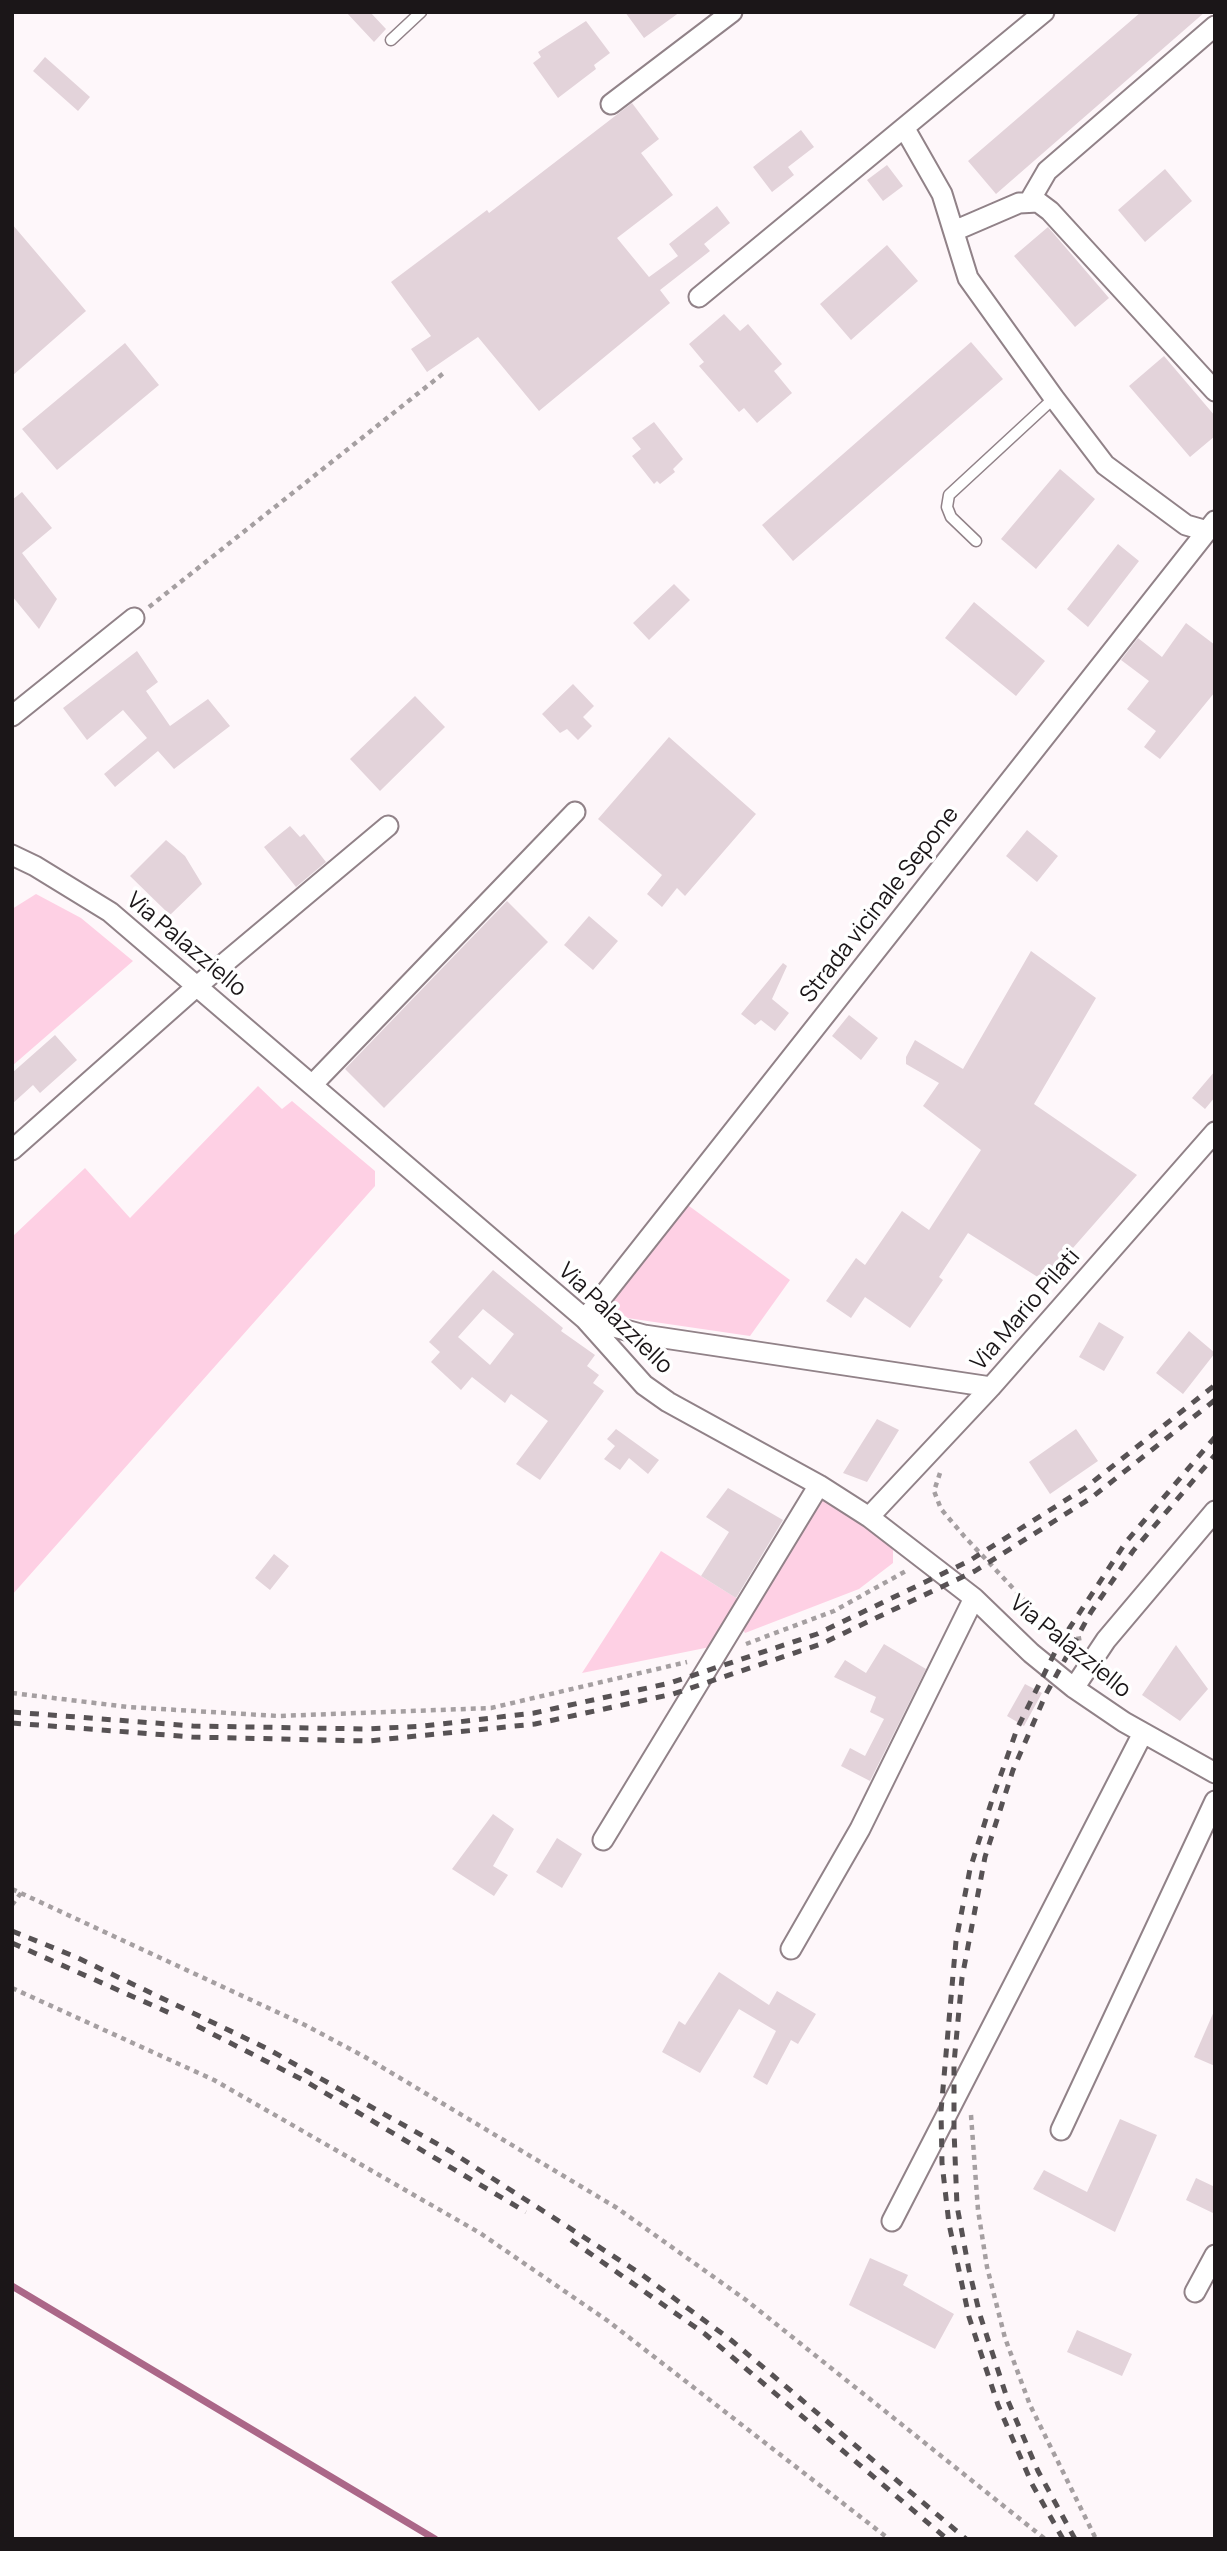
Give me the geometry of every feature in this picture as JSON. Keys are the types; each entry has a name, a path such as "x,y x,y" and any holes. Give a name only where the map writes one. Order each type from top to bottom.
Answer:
{"street":[{"path":"611,104 732,12"},
{"path":"699,297 1044,12"},
{"path":"1030,202 1047,171 1215,26"},
{"path":"905,128 942,194 968,278 1105,465 1186,525 1211,526"},
{"path":"954,231 1019,203 1038,202 1050,211 1215,391"},
{"name":"Strada vicinale Sepone","path":"585,1319 1211,526"},
{"path":"12,716 134,618"},
{"path":"313,1084 575,813"},
{"path":"12,1150 197,987 388,827"},
{"name":"Via Palazziello","path":"12,855 57,878 110,912 585,1319 645,1385 668,1402 819,1485 869,1517 974,1598 1031,1653 1074,1688 1143,1733 1215,1773"},
{"name":"Via Mario Pilati","path":"869,1517 991,1387 1215,1132"},
{"path":"585,1319 644,1335 991,1387"},
{"path":"603,1840 819,1485"},
{"path":"1074,1688 1105,1640 1215,1511"},
{"path":"790,1949 860,1829 974,1598"},
{"path":"892,2221 1143,1733"},
{"path":"1061,2130 1215,1801"},
{"path":"1195,2292 1215,2255"}],"lane":[{"path":"391,40 421,12"},
{"path":"976,541 951,517 947,507 949,495 956,485 1054,398"}],"path":[{"path":"134,618 445,372"},
{"path":"945,1466 934,1491 941,1509 1057,1635 1069,1640 1087,1638"},
{"path":"12,1693 128,1707 278,1716 491,1708 715,1655 834,1611 927,1560"},
{"path":"12,1889 365,2057 617,2208 746,2300 1045,2539"},
{"path":"12,1905 21,1893"},
{"path":"12,1988 214,2080 480,2233 608,2321 889,2539"},
{"path":"971,2102 978,2210 987,2267 1005,2338 1030,2405 1096,2539"}],"shaded area":[{"path":"36,894 81,918 133,961 12,1066 12,909"},
{"path":"258,1086 282,1109 292,1101 375,1171 375,1186 12,1595 12,1237 85,1168 130,1218"},
{"path":"685,1203 790,1280 750,1336 627,1318 615,1314 610,1308 608,1297"},
{"path":"817,1496 888,1542 893,1550 893,1563 859,1589 745,1633 742,1628"},
{"path":"661,1551 741,1601 710,1647 582,1673"}],"building":[{"path":"346,12 370,12 386,29 374,42"},
{"path":"625,12 680,12 644,38"},
{"path":"1141,12 1205,12 996,194 968,161"},
{"path":"586,21 610,53 594,65 596,69 558,98 533,63 541,57 538,52"},
{"path":"45,57 90,97 78,111 33,71"},
{"path":"632,103 659,139 641,153 673,195 617,238 649,277 678,256 669,244 717,206 730,223 704,244 710,251 660,290 670,303 539,411 478,337 427,372 411,349 431,336 391,282 487,210 489,213"},
{"path":"801,130 814,147 788,167 794,175 772,192 753,167"},
{"path":"887,165 903,186 883,201 867,180"},
{"path":"1165,169 1192,201 1145,242 1118,210"},
{"path":"12,224 86,311 12,376"},
{"path":"1048,227 1109,298 1075,327 1014,256"},
{"path":"887,245 918,281 851,340 820,304"},
{"path":"724,314 740,331 748,324 782,364 774,371 792,393 757,423 744,408 739,412 699,366 704,362 689,344"},
{"path":"971,342 1003,379 793,561 762,525"},
{"path":"125,343 159,385 57,470 22,429"},
{"path":"1164,356 1215,416 1215,436 1190,457 1129,386"},
{"path":"654,422 683,459 673,469 675,472 660,484 657,481 654,484 632,456 641,449 632,438"},
{"path":"1060,469 1095,499 1036,569 1001,539"},
{"path":"22,492 52,528 22,553 57,599 39,629 12,596 12,500"},
{"path":"1118,544 1139,561 1088,627 1067,609"},
{"path":"674,584 690,600 649,640 633,623"},
{"path":"974,602 1045,661 1016,696 945,638"},
{"path":"1186,623 1215,645 1215,692 1160,759 1144,747 1156,731 1127,709 1149,681 1121,660 1138,638 1162,657"},
{"path":"137,651 158,682 146,691 170,726 208,699 230,726 174,769 158,751 115,787 104,774 147,738 123,710 87,740 63,708"},
{"path":"573,684 594,706 583,717 592,726 578,740 567,729 560,733 542,714"},
{"path":"415,696 445,727 380,791 350,759"},
{"path":"669,737 756,814 685,896 677,888 662,907 647,894 662,875 598,819"},
{"path":"290,826 300,837 304,834 326,862 296,887 264,847"},
{"path":"1027,830 1058,856 1037,882 1006,856"},
{"path":"166,840 185,856 202,884 170,915 130,876"},
{"path":"507,901 548,942 384,1108 345,1069"},
{"path":"589,916 618,941 593,970 564,945"},
{"path":"1031,951 1096,998 1034,1104 1137,1175 1044,1281 968,1233 939,1277 943,1280 910,1328 865,1297 851,1318 826,1301 856,1258 865,1265 902,1211 929,1230 981,1150 923,1106 939,1083 906,1064 906,1057 915,1040 963,1069"},
{"path":"783,963 787,966 772,999 789,1013 775,1031 761,1020 755,1025 741,1014"},
{"path":"849,1015 878,1038 861,1060 832,1036"},
{"path":"55,1035 77,1060 40,1093 33,1085 12,1104 12,1073"},
{"path":"1215,1071 1215,1097 1205,1109 1192,1098"},
{"path":"493,1270 563,1328 561,1331 595,1355 587,1366 599,1375 593,1383 604,1391 540,1480 516,1464 548,1421 511,1394 505,1403 472,1377 461,1390 431,1362 440,1352 429,1342","holes":["483,1309 514,1334 490,1365 458,1337"]},
{"path":"1099,1322 1124,1337 1104,1371 1079,1357"},
{"path":"1189,1331 1215,1353 1183,1394 1156,1373"},
{"path":"877,1419 899,1430 867,1482 843,1473"},
{"path":"616,1429 659,1460 648,1474 629,1458 620,1470 604,1459 615,1446 607,1439"},
{"path":"1076,1429 1098,1461 1050,1494 1029,1462"},
{"path":"728,1488 783,1520 736,1598 701,1576 729,1532 706,1517"},
{"path":"274,1554 289,1566 270,1590 255,1578"},
{"path":"884,1644 926,1669 870,1781 841,1766 850,1748 865,1756 884,1719 870,1712 876,1697 834,1677 845,1660 866,1673"},
{"path":"1176,1645 1208,1689 1180,1721 1142,1695"},
{"path":"1025,1684 1042,1693 1024,1726 1007,1716"},
{"path":"493,1814 514,1829 493,1866 508,1875 494,1896 452,1869"},
{"path":"557,1838 582,1854 562,1888 536,1872"},
{"path":"719,1972 769,2005 777,1991 816,2014 798,2044 791,2040 767,2085 753,2077 776,2031 739,2009 700,2073 662,2052 679,2021 685,2025"},
{"path":"1215,2009 1215,2066 1194,2057"},
{"path":"1120,2119 1157,2135 1115,2232 1033,2189 1044,2170 1087,2192"},
{"path":"1196,2178 1215,2187 1215,2214 1186,2200"},
{"path":"870,2258 908,2275 903,2285 954,2314 935,2349 849,2305"},
{"path":"1077,2330 1132,2354 1122,2376 1067,2352"}],"waterway":[{"path":"12,2286 435,2539"}],"railway":[{"path":"12,1712 193,1726 368,1729 424,1726 534,1713 670,1683 817,1634 969,1561 1085,1488 1215,1385"},
{"path":"12,1723 192,1737 368,1741 535,1724 673,1694 821,1644 975,1571 1091,1498 1215,1400"},
{"path":"1063,2539 1032,2484 998,2405 969,2317 949,2224 942,2163 941,2111 956,1941 970,1869 992,1800 1017,1729 1059,1644 1126,1542 1215,1437"},
{"path":"1075,2539 1038,2471 1008,2401 980,2315 969,2270 957,2206 954,2130 954,2063 962,1978 985,1857 1013,1770 1046,1694 1091,1612 1133,1551 1215,1455"},
{"path":"12,1931 76,1957 266,2048 450,2151 641,2274 731,2340 966,2539"},
{"path":"12,1943 172,2014"},
{"path":"197,2026 305,2081 526,2212"},
{"path":"571,2240 705,2334 947,2539"}]}
